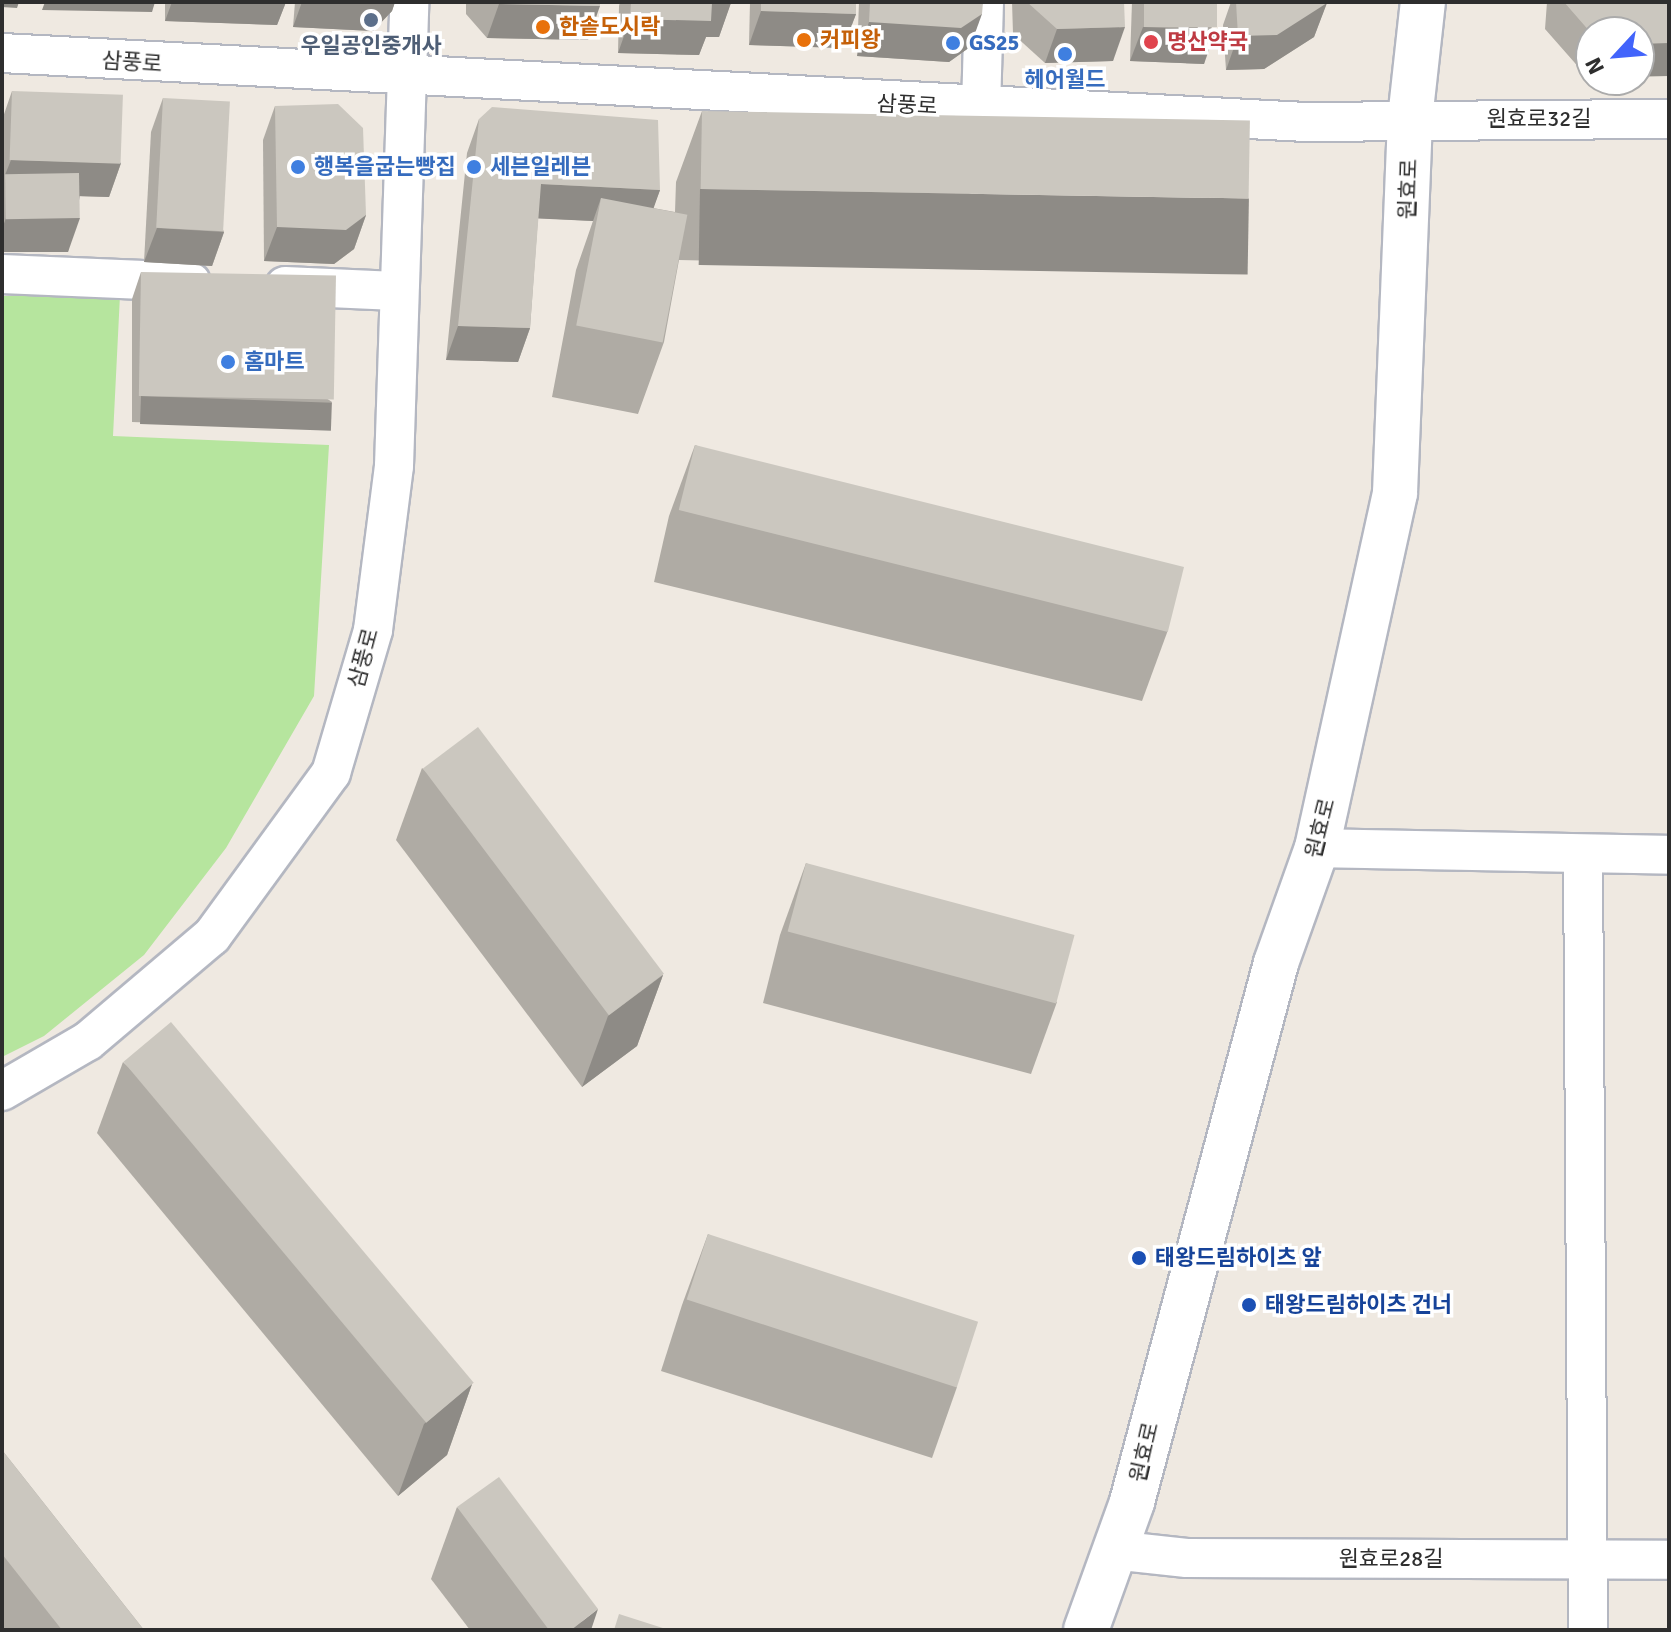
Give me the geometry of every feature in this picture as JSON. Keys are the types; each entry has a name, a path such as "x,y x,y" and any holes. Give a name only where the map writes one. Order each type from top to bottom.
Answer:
{"main road":[{"name":"원효로","path":"1086,1630 1132,1502 1276,963 1317,848 1395,493 1410,119 1423,2"}],"street":[{"name":"삼풍로","path":"2,1091 88,1041 212,936 331,773 373,630 394,466 396,291 409,2"},
{"path":"981,109 984,2"},
{"name":"삼풍로","path":"2,53 981,109 1410,119"},
{"name":"원효로32길","path":"1410,119 1669,119"},
{"path":"2,274 396,291"},
{"path":"1317,848 1669,855"},
{"path":"1583,854 1590,1560 1588,1630"},
{"name":"원효로28길","path":"1113,1550 1187,1558 1669,1560"}],"green space":[{"path":"120,295 113,436 329,445 314,696 226,848 144,955 44,1036 2,1057 2,296"}],"building":[{"path":"497,2 600,2 600,6 499,4"},
{"path":"631,2 731,3 712,3 711,21 630,19"},
{"path":"761,2 856,2 856,14 761,11"},
{"path":"870,2 983,2 982,14 961,28 869,22"},
{"path":"1027,2 1124,2 1125,27 1057,29"},
{"path":"1144,2 1217,2 1217,27 1144,27"},
{"path":"1236,2 1327,3 1277,35 1238,36"},
{"path":"1564,2 1669,2 1669,43 1655,43 1655,16 1576,16"},
{"path":"12,91 123,95 121,164 10,160"},
{"path":"163,98 230,102 223,231 156,228"},
{"path":"338,104 363,128 366,215 346,230 277,227 275,106"},
{"path":"492,107 658,120 660,190 541,184 530,328 458,326 479,119"},
{"path":"702,111 1250,121 1249,199 701,189"},
{"path":"79,173 80,218 6,219 5,174"},
{"path":"601,198 687,215 663,342 576,326"},
{"name":"홈마트","path":"141,272 336,275 334,399 139,396"},
{"path":"695,445 1184,567 1168,632 679,510"},
{"path":"478,727 664,974 609,1015 423,769"},
{"path":"806,863 1075,935 1056,1004 788,932"},
{"path":"171,1022 474,1383 426,1423 124,1062"},
{"path":"708,1234 978,1322 957,1387 687,1300"},
{"path":"2,1450 144,1630 62,1630 2,1554"},
{"path":"499,1477 598,1609 571,1630 549,1630 457,1507"},
{"path":"619,1614 669,1630 614,1630"}],"place":[{"name":"우일공인중개사","path":"371,20"},
{"name":"한솥도시락","path":"543,27"},
{"name":"커피왕","path":"804,40"},
{"name":"명산약국","path":"1151,42"},
{"name":"GS25","path":"953,43"},
{"name":"헤어월드","path":"1065,54"},
{"name":"행복을굽는빵집","path":"298,167"},
{"name":"세븐일레븐","path":"474,167"},
{"name":"홈마트","path":"228,362"},
{"name":"태왕드림하이츠 앞","path":"1139,1258"},
{"name":"태왕드림하이츠 건너","path":"1249,1305"}]}
